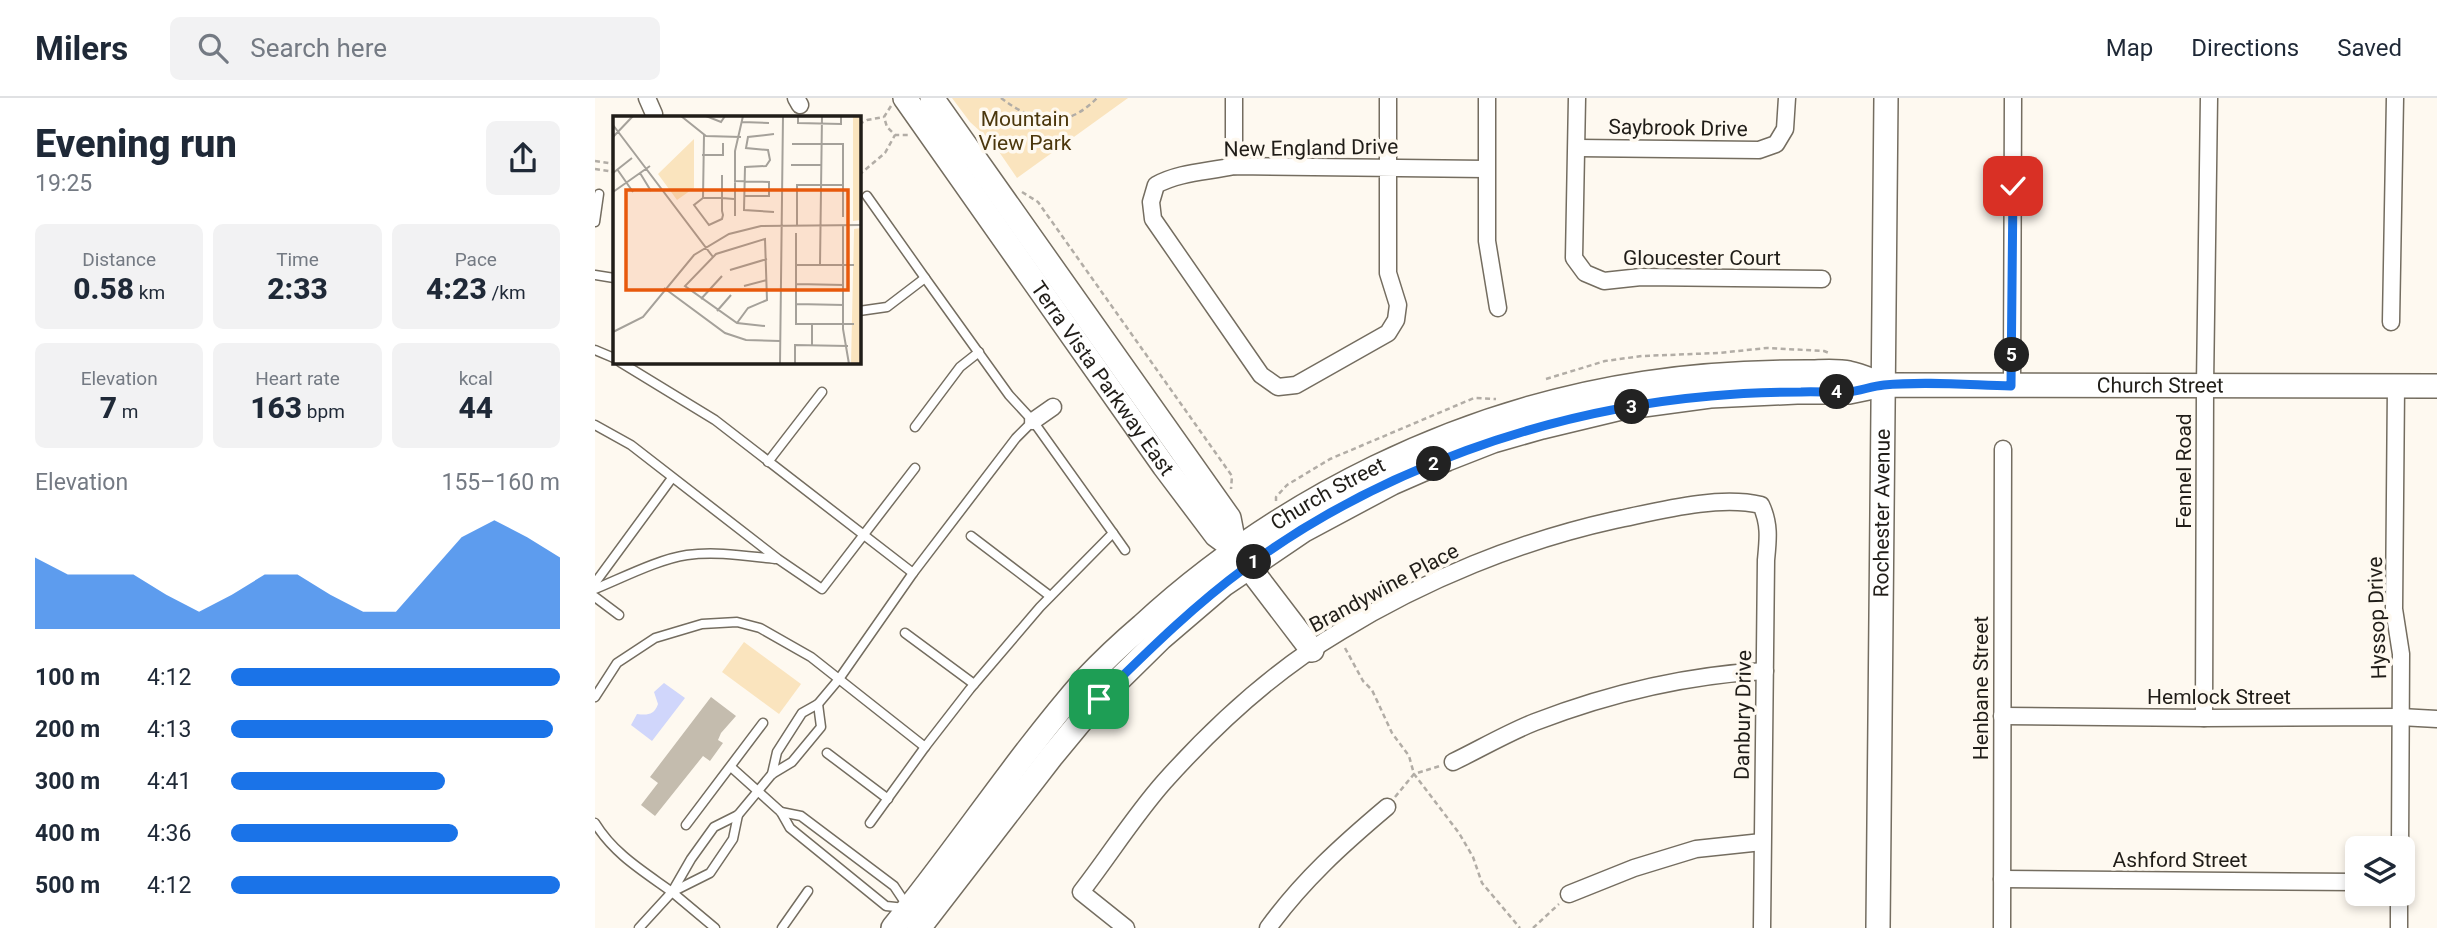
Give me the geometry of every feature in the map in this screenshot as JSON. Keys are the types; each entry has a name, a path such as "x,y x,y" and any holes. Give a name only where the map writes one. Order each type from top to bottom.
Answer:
{"main road":[{"path":"932,98 1229,518 1241,558"},
{"name":"Rochester Avenue","path":"1878,928 1886,98"},
{"name":"Terra Vista Parkway East","path":"899,101 1164,466 1216,535 1241,558 1312,650"},
{"name":"Church Street","path":"893,928 923,921 985,804 1086,679 1168,601 1241,558 1343,484 1436,440 1572,395 1668,379 1787,372 1849,372 1883,385 2437,387"}],"street":[{"path":"647,98 654,114"},
{"path":"1234,98 1234,166"},
{"path":"1388,98 1388,166"},
{"path":"1486,98 1487,241 1498,308"},
{"path":"1577,98 1578,148"},
{"name":"Saybrook Drive","path":"1578,148 1759,150 1776,144 1785,129 1787,98"},
{"path":"2011,386 2014,98"},
{"name":"Fennel Road","path":"2204,718 2209,98"},
{"path":"2391,322 2395,98"},
{"name":"Gloucester Court","path":"1578,148 1574,258 1585,273 1604,281 1641,276 1822,279"},
{"name":"New England Drive","path":"1388,166 1388,273 1398,305 1396,320 1388,333 1296,385 1278,387 1261,375 1153,219 1151,201 1156,185 1174,176 1234,166 1388,166 1486,169"},
{"name":"Hyssop Drive","path":"2396,386 2394,608 2400,639 2400,836"},
{"path":"1033,421 1053,407"},
{"name":"Henbane Street","path":"2002,928 2003,449"},
{"name":"Brandywine Place","path":"1126,928 1081,892 1162,784 1200,743 1283,672 1340,631 1471,566 1569,530 1661,510 1714,503 1742,500 1761,505"},
{"name":"Danbury Drive","path":"1761,505 1767,516 1769,531 1766,560 1762,928"},
{"path":"1453,762 1534,723 1611,696 1725,674 1765,671"},
{"name":"Hemlock Street","path":"2002,716 2437,719"},
{"path":"1268,928 1333,852 1387,807"},
{"path":"1569,894 1634,868 1696,849 1762,842"},
{"name":"Ashford Street","path":"2002,879 2345,882"},
{"path":"2399,906 2399,928"}],"lane":[{"path":"595,222 599,194"},
{"path":"867,196 1009,395 1033,421 1125,550"},
{"path":"595,275 613,278"},
{"path":"861,311 887,307 925,278"},
{"path":"595,349 613,358"},
{"path":"915,427 960,367 979,352"},
{"path":"623,364 715,420 912,573"},
{"path":"768,462 822,392"},
{"path":"772,774 777,752 802,713 818,704 839,680 912,573 1016,438 1033,421"},
{"path":"595,425 631,445 778,559 822,589 915,468"},
{"path":"595,583 672,478"},
{"path":"870,823 974,684 1050,596 1113,533"},
{"path":"971,536 1050,596"},
{"path":"595,589 686,555 737,555 778,559"},
{"path":"595,597 619,614"},
{"path":"595,697 617,663 655,638 702,624 737,622 760,628 811,657 925,747"},
{"path":"905,633 974,684"},
{"path":"639,928 672,892 691,859 715,827 737,815 772,774 792,762 821,727 818,704"},
{"path":"686,825 763,723"},
{"path":"827,753 888,799"},
{"path":"731,768 781,812 790,828 886,906 923,921"},
{"path":"781,812 801,816 894,886 923,921"},
{"path":"672,892 710,873 733,839 737,815"},
{"path":"595,823 605,839 629,862 672,892 715,928"},
{"path":"782,928 808,891"}],"path":[{"path":"1001,98 1026,116 1043,120 1057,120 1076,113 1089,107 1097,98"},
{"path":"899,101 885,112 887,127 895,135 907,136 912,132"},
{"path":"861,123 884,117"},
{"path":"861,173 885,153 895,135"},
{"path":"595,161 613,164"},
{"path":"595,169 613,172"},
{"path":"1022,192 1038,202 1232,476 1231,493"},
{"path":"1546,379 1605,361 1641,356 1767,348 1824,351 1832,355"},
{"path":"1276,505 1276,497 1287,485 1330,459 1474,398 1498,400"},
{"path":"1345,648 1363,681 1372,690 1392,733 1409,756 1414,774 1459,833 1473,857 1482,883 1520,928"},
{"path":"1387,807 1414,774 1453,762"},
{"path":"1533,928 1569,894"}],"green space":[{"name":"Mountain View Park","path":"952,98 1128,98 1017,178 993,143 970,122"},
{"path":"744,642 801,684 779,714 722,672"}],"water":[{"path":"664,683 685,698 652,741 631,725 637,714 654,711 658,704 654,692"}],"building":[{"path":"711,697 736,716 721,733 718,740 723,743 710,761 703,756 655,816 641,805 658,783 650,777"}],"route":[{"path":"1099,699 1161,638 1248,566 1304,530 1392,482 1493,441 1621,408 1710,396 1797,391 1849,392 1883,385 2011,386 2013,186"}]}
